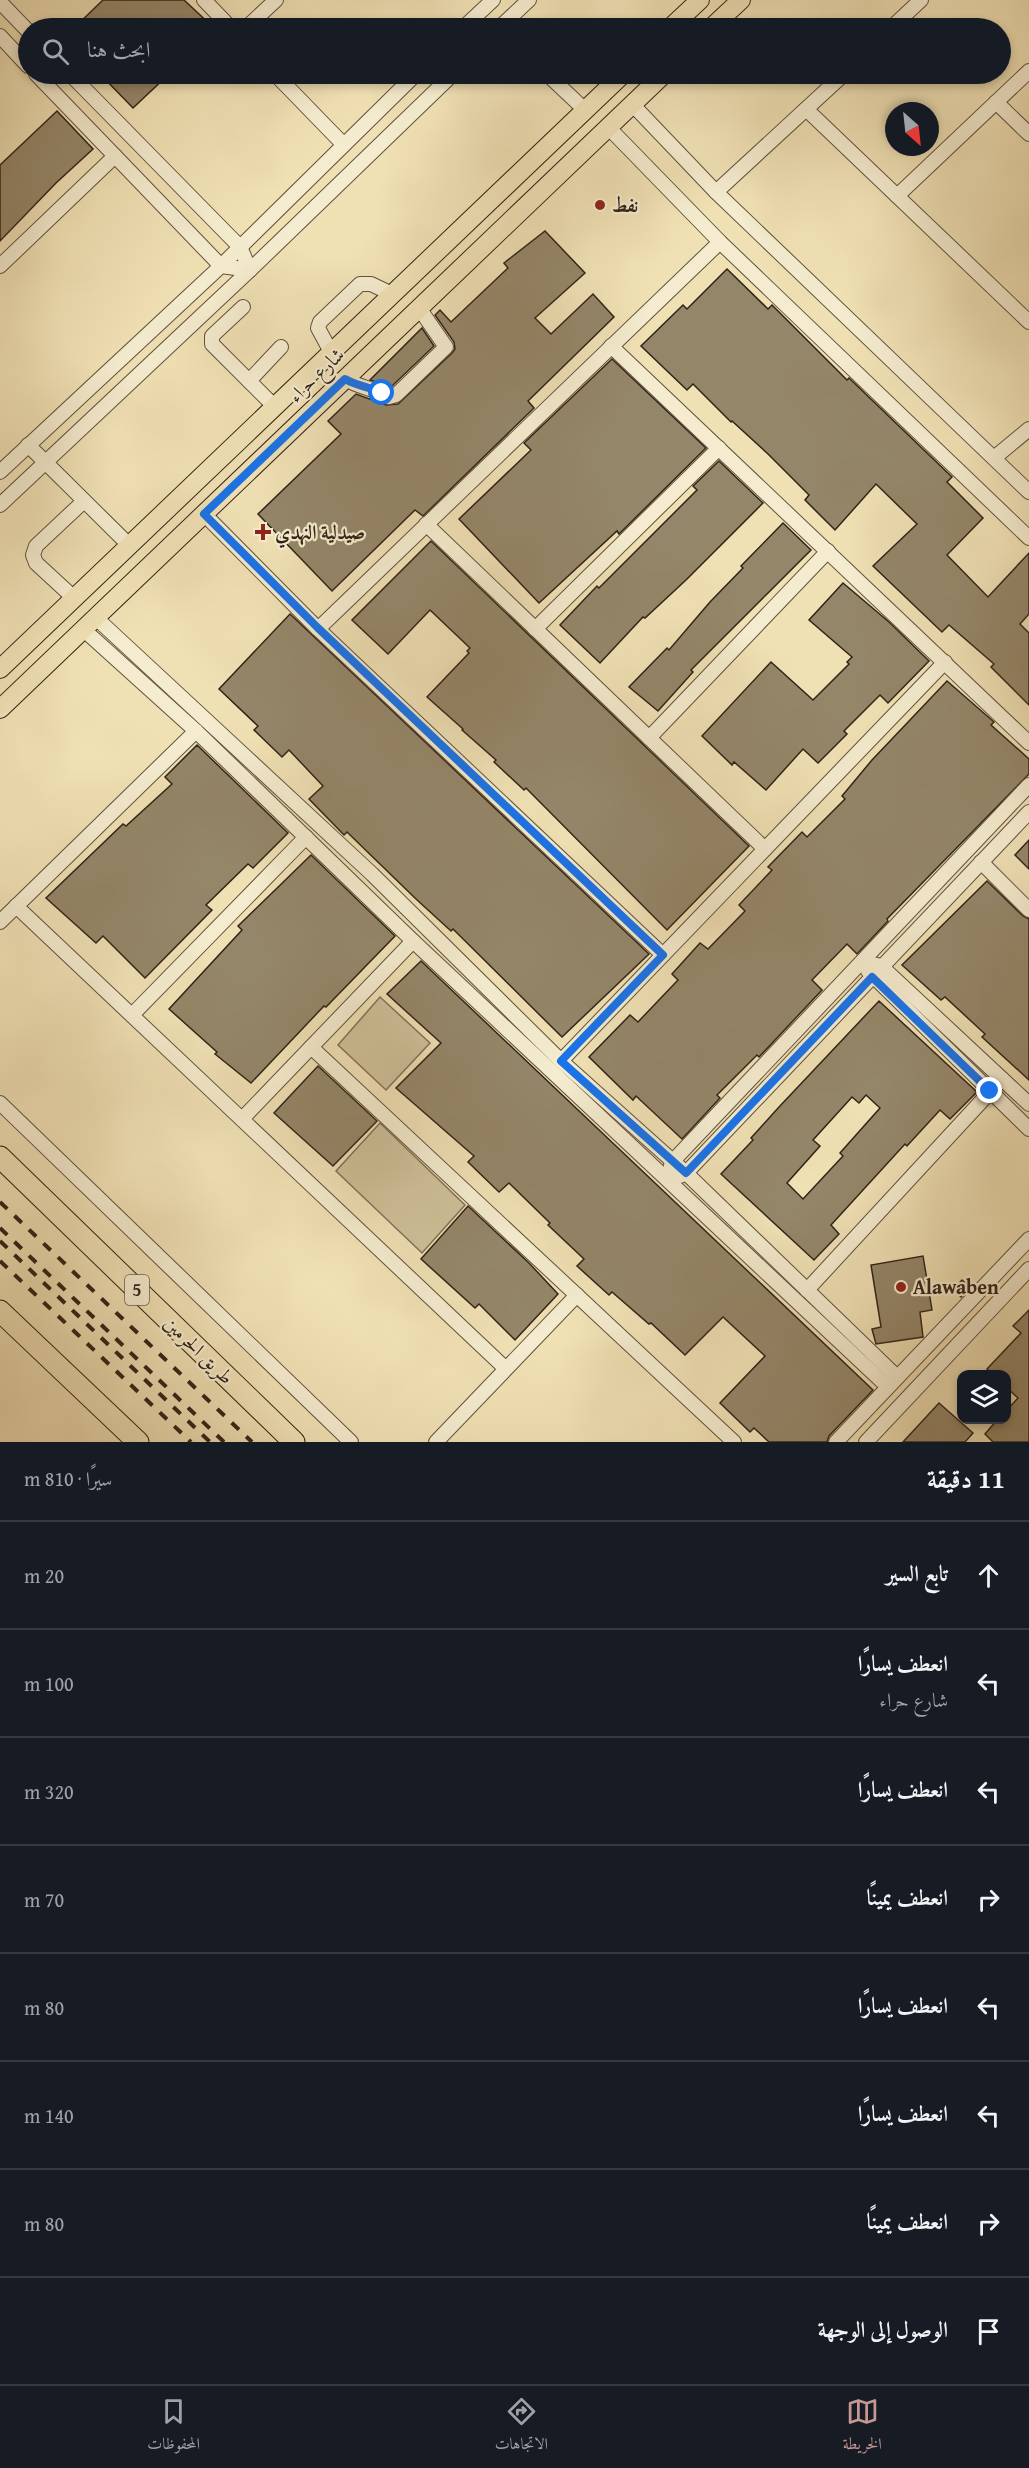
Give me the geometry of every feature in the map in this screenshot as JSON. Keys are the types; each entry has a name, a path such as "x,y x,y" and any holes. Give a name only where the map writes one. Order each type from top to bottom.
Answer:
{"highway":[{"name":"طريق الحرمين","path":"0,1157 296,1442"},
{"path":"0,1311 138,1442"}],"main road":[{"path":"722,18 741,0"},
{"path":"680,18 696,2"},
{"name":"شارع حراء","path":"0,669 612,84"},
{"name":"شارع حراء","path":"0,709 7,690 89,623 653,84"}],"street":[{"path":"204,0 221,18"},
{"path":"257,18 276,0"},
{"path":"474,18 493,0"},
{"path":"510,18 529,0"},
{"path":"902,18 921,0"},
{"path":"0,2 18,21"},
{"path":"2,43 18,57"},
{"path":"897,196 1029,71"},
{"path":"46,84 221,266 250,270"},
{"path":"80,84 240,247 250,270"},
{"path":"285,84 343,144"},
{"path":"0,472 221,266 406,84"},
{"path":"0,505 250,270 443,84"},
{"path":"558,84 585,110"},
{"path":"716,192 833,84"},
{"path":"996,102 1029,134"},
{"path":"632,104 716,192 1029,492"},
{"path":"806,109 1029,322"},
{"path":"608,128 720,242 1029,538"},
{"path":"0,266 115,156"},
{"path":"318,628 720,242"},
{"path":"332,352 318,328 320,322 360,284 371,284 392,294"},
{"path":"243,307 212,336 212,344 275,406"},
{"path":"345,379 356,386 374,389 389,397 396,395 446,347 419,308"},
{"path":"611,346 1029,743"},
{"path":"249,381 281,347"},
{"path":"994,458 1029,429"},
{"path":"28,445 129,545"},
{"path":"535,629 719,448"},
{"path":"74,598 36,563 33,555 36,546 84,501"},
{"path":"204,514 318,628 663,955"},
{"path":"426,524 765,849"},
{"path":"649,738 828,551"},
{"path":"89,623 196,731 413,941 668,1181 892,1382"},
{"path":"89,623 372,874 561,1061 686,1173 807,1290 892,1382"},
{"path":"561,1061 945,662"},
{"path":"0,922 196,731"},
{"path":"668,1181 672,1162 1029,785"},
{"path":"668,1181 686,1173 1029,812"},
{"path":"132,1016 306,837"},
{"path":"981,862 1029,910"},
{"path":"360,889 372,874"},
{"path":"16,906 506,1368"},
{"path":"242,1119 413,941"},
{"path":"862,962 1029,1104"},
{"path":"876,972 990,1091 1029,1128"},
{"path":"311,1047 734,1442"},
{"path":"807,1290 1002,1079"},
{"path":"0,1103 351,1442"},
{"path":"836,1442 1029,1239"},
{"path":"866,1442 1029,1269"},
{"path":"436,1442 577,1295"},
{"path":"938,1334 954,1349"}],"shaded area":[{"path":"380,997 430,1043 386,1090 338,1045"},
{"path":"380,1123 465,1205 422,1253 336,1171"}],"building":[{"path":"103,0 184,0 203,18 84,18"},
{"path":"110,84 158,84 133,108"},
{"path":"57,111 93,149 56,183 0,241 0,165"},
{"path":"545,231 585,273 535,318 551,334 593,294 614,317 528,401 534,408 423,516 415,510 332,591 258,514 341,434 328,421 356,394 386,405 398,404 452,353 455,349 454,342 435,315 440,310 451,322 508,268 504,263"},
{"path":"727,269 768,309 772,305 847,380 849,378 952,477 947,482 983,518 947,555 988,597 1029,553 1029,614 1020,624 1029,633 1029,705 991,667 994,664 949,625 942,632 873,566 917,524 876,484 835,530 805,500 809,495 768,454 731,422 693,384 687,390 641,346 683,305 687,309"},
{"path":"422,328 434,346 391,387 370,380"},
{"path":"612,359 706,448 619,534 617,531 539,603 459,519 531,450 524,443"},
{"path":"719,461 763,503 686,580 645,618 643,617 600,663 560,625 597,586 599,588 697,490 693,486"},
{"path":"783,523 811,550 691,670 693,672 658,711 629,687 667,648 669,650 743,568 741,566"},
{"path":"431,541 749,846 667,930 526,788 524,790 494,762 496,760 427,697 469,653 467,651 470,648 430,610 388,654 352,620"},
{"path":"843,583 889,622 929,661 888,703 880,695 844,731 847,734 818,763 803,749 766,790 734,762 732,765 702,736 771,662 813,700 849,664 847,662 852,657 809,620"},
{"path":"290,614 649,954 562,1037 453,929 451,931 416,899 347,832 344,835 309,799 323,786 289,750 282,757 254,730 258,726 219,689"},
{"path":"947,681 994,722 991,725 1029,759 1029,774 887,919 888,921 857,954 847,944 812,980 822,990 759,1057 757,1055 717,1095 720,1098 682,1139 636,1096 633,1100 589,1057 630,1015 638,1022 678,980 672,974 700,943 708,949 745,911 739,905 772,870 768,867 802,832 807,837 845,799 842,796 872,760"},
{"path":"197,745 288,833 253,868 248,864 206,905 212,910 145,978 103,936 96,943 46,898 123,824 126,826 172,784 165,777"},
{"path":"1029,840 1029,869 1015,855"},
{"path":"311,855 395,936 251,1083 215,1054 217,1052 169,1009 242,930 238,926"},
{"path":"987,881 1023,916 1029,919 1029,1080 982,1037 985,1034 945,997 941,1000 902,965"},
{"path":"421,961 873,1390 829,1436 827,1442 769,1442 754,1428 750,1432 720,1403 765,1356 723,1317 685,1355 651,1323 649,1324 612,1292 609,1295 577,1266 584,1259 548,1225 550,1223 509,1183 499,1192 468,1162 474,1156 396,1088 441,1043 387,994"},
{"path":"879,1001 977,1092 950,1119 940,1110 907,1146 905,1144 831,1225 839,1234 814,1260 721,1174 753,1140 751,1138","holes":["866,1095 880,1108 840,1153 843,1156 803,1199 787,1183 820,1146 813,1140 852,1097 859,1103"]},
{"path":"318,1066 377,1121 333,1166 274,1113"},
{"path":"468,1206 529,1263 558,1294 515,1340 479,1304 475,1308 421,1259"},
{"name":"Alawaben","path":"923,1256 932,1310 920,1312 923,1337 876,1344 872,1329 881,1327 871,1265"},
{"path":"962,1280 970,1287 961,1297 953,1290"},
{"path":"1029,1310 1029,1442 993,1442 985,1434 994,1424 1011,1424 1011,1406 1018,1398 1011,1392 1011,1370 987,1369 1021,1333 1013,1326"},
{"path":"939,1403 957,1419 957,1424 963,1424 973,1433 965,1442 903,1442"}],"railway":[{"path":"0,1202 252,1442"},
{"path":"0,1228 224,1442"},
{"path":"0,1241 210,1442"},
{"path":"0,1261 191,1442"}],"place":[{"name":"نفط","path":"600,205"},
{"name":"صيدلية النهدي","path":"263,532"},
{"name":"Alawaben","path":"901,1287"}],"route":[{"path":"382,393 356,386 345,379 204,514 318,628 663,955 561,1061 686,1173 872,977 990,1091"}]}
